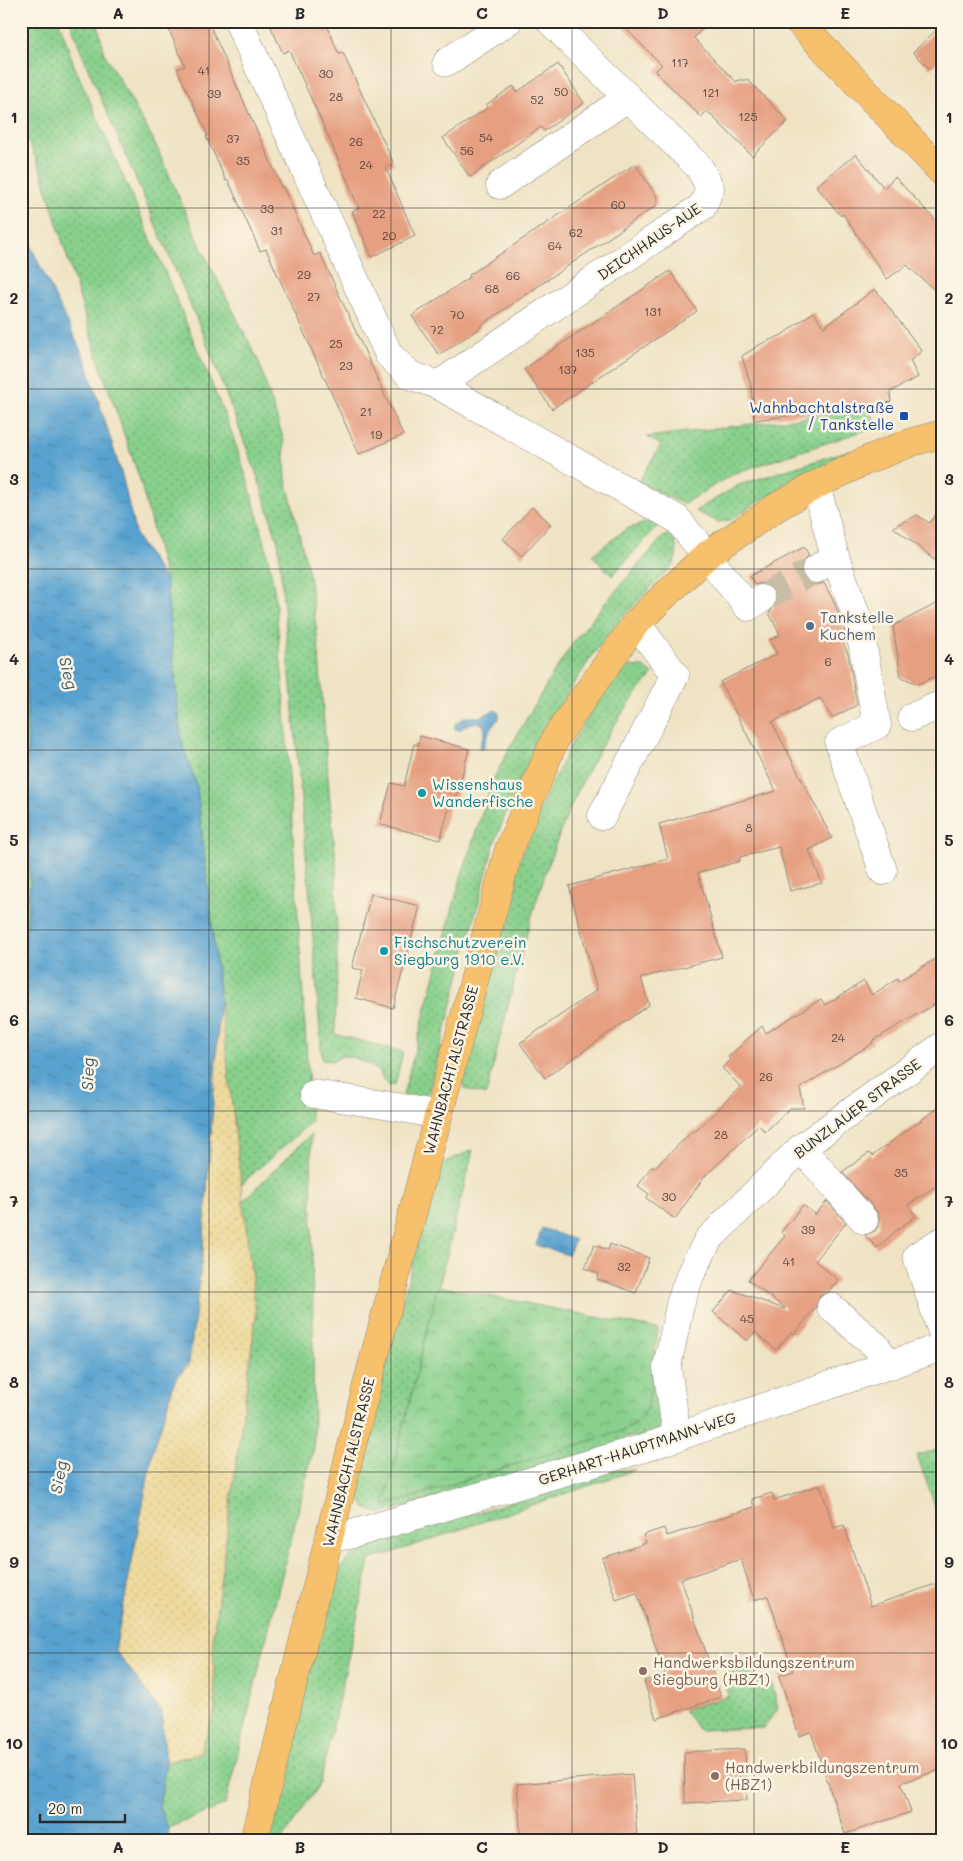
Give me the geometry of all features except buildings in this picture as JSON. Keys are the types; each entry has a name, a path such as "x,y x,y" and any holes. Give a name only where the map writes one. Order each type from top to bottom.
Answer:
{"main road":[{"path":"798,21 942,172"},
{"name":"WAHNBACHTALSTRASSE","path":"254,1840 368,1381 509,849 556,737 636,623 707,555 777,507 816,485 867,460 912,442 942,434"}],"street":[{"path":"238,21 388,355 410,375 438,385 677,518 748,607 761,599"},
{"path":"447,62 508,21"},
{"name":"DEICHHAUS-AUE","path":"438,385 703,206 710,188 699,167 550,21"},
{"path":"500,185 627,98"},
{"path":"816,485 825,563 858,620 877,725 839,743 884,871"},
{"path":"602,816 675,676 636,623"},
{"path":"912,717 942,704"},
{"name":"BUNZLAUER STRASSE","path":"677,1437 667,1367 680,1305 690,1275 708,1240 801,1148 941,1048"},
{"path":"314,1094 438,1115"},
{"path":"801,1148 864,1220"},
{"path":"942,1241 917,1256 942,1332"},
{"path":"831,1307 876,1346 889,1366"},
{"name":"GERHART-HAUPTMANN-WEG","path":"330,1538 349,1535 647,1456 677,1437 942,1347"}],"green space":[{"path":"21,21 59,21 74,65 160,260 230,428 265,543 274,588 284,696 311,1122 240,1185 197,787 181,740 166,581 140,480 97,356 40,167 21,127"},
{"path":"70,21 97,21 104,53 153,139 203,251 259,362 284,441 286,479 309,574 318,642 336,862 337,964 335,1034 403,1052 395,1085 389,1086 383,1080 380,1073 367,1063 355,1058 342,1056 333,1061 322,1060 310,899 278,542 257,475 203,334 84,59"},
{"path":"872,409 875,427 735,473 683,504 638,482 661,445 647,437"},
{"path":"850,450 753,505 731,520 718,522 695,511 739,485"},
{"path":"655,520 661,522 612,576 592,555 626,529"},
{"path":"671,533 677,548 674,564 620,620 594,653 555,712 517,785 494,844 429,1092 421,1099 403,1095 461,877 493,780 510,747 575,640 662,538"},
{"path":"21,637 26,649 30,884 21,1005"},
{"path":"627,666 644,667 653,674 618,719 589,768 565,820 545,874 528,929 486,1095 465,1089 460,1076 511,887 534,821 572,742 619,669"},
{"path":"311,1134 314,1447 225,1805 168,1828 159,1808 166,1762 200,1753 215,1711 213,1636 256,1315 242,1202"},
{"path":"473,1150 384,1506 634,1426 649,1399 652,1362 654,1391 661,1417 660,1429 638,1437 626,1437 617,1445 381,1514 373,1512 367,1509 361,1501 357,1476 437,1169 447,1161"},
{"path":"438,1286 658,1329 649,1399 644,1414 638,1421 624,1430 384,1506"},
{"path":"942,1449 942,1526 917,1455"},
{"path":"612,1470 635,1470 370,1560 320,1783 282,1840 268,1840 328,1597 343,1564 355,1554 373,1545"},
{"path":"746,1670 772,1683 778,1709 763,1728 699,1730 683,1710 729,1696 723,1674"}],"sand":[{"path":"220,999 256,1315 213,1636 215,1711 200,1753 166,1762 161,1711 115,1650 153,1451 175,1380 189,1363 203,1249"}],"water":[{"name":"Sieg","path":"21,222 86,361 123,479 136,536 166,581 181,740 197,787 220,999 203,1249 189,1363 175,1380 153,1451 115,1650 161,1711 166,1762 159,1808 168,1828 168,1840 21,1840 21,1005 30,884 26,649 21,627"},
{"path":"496,710 499,713 499,719 487,736 483,749 479,749 485,731 484,726 479,722 469,724 459,730 455,729 455,724 465,717 479,717"},
{"path":"542,1228 575,1240 568,1255 536,1245"}],"tunnel":[{"path":"761,599 816,569"}],"place":[{"name":"Wahnbachtalstraße / Tankstelle","path":"904,416"},
{"name":"Tankstelle Kuchem","path":"810,626"},
{"name":"Wissenshaus Wanderfische","path":"422,793"},
{"name":"Fischschutzverein Siegburg 1910 e.V.","path":"384,951"},
{"name":"Handwerksbildungszentrum Siegburg (HBZ1)","path":"643,1671"},
{"name":"Handwerkbildungszentrum (HBZ1)","path":"715,1776"}]}
